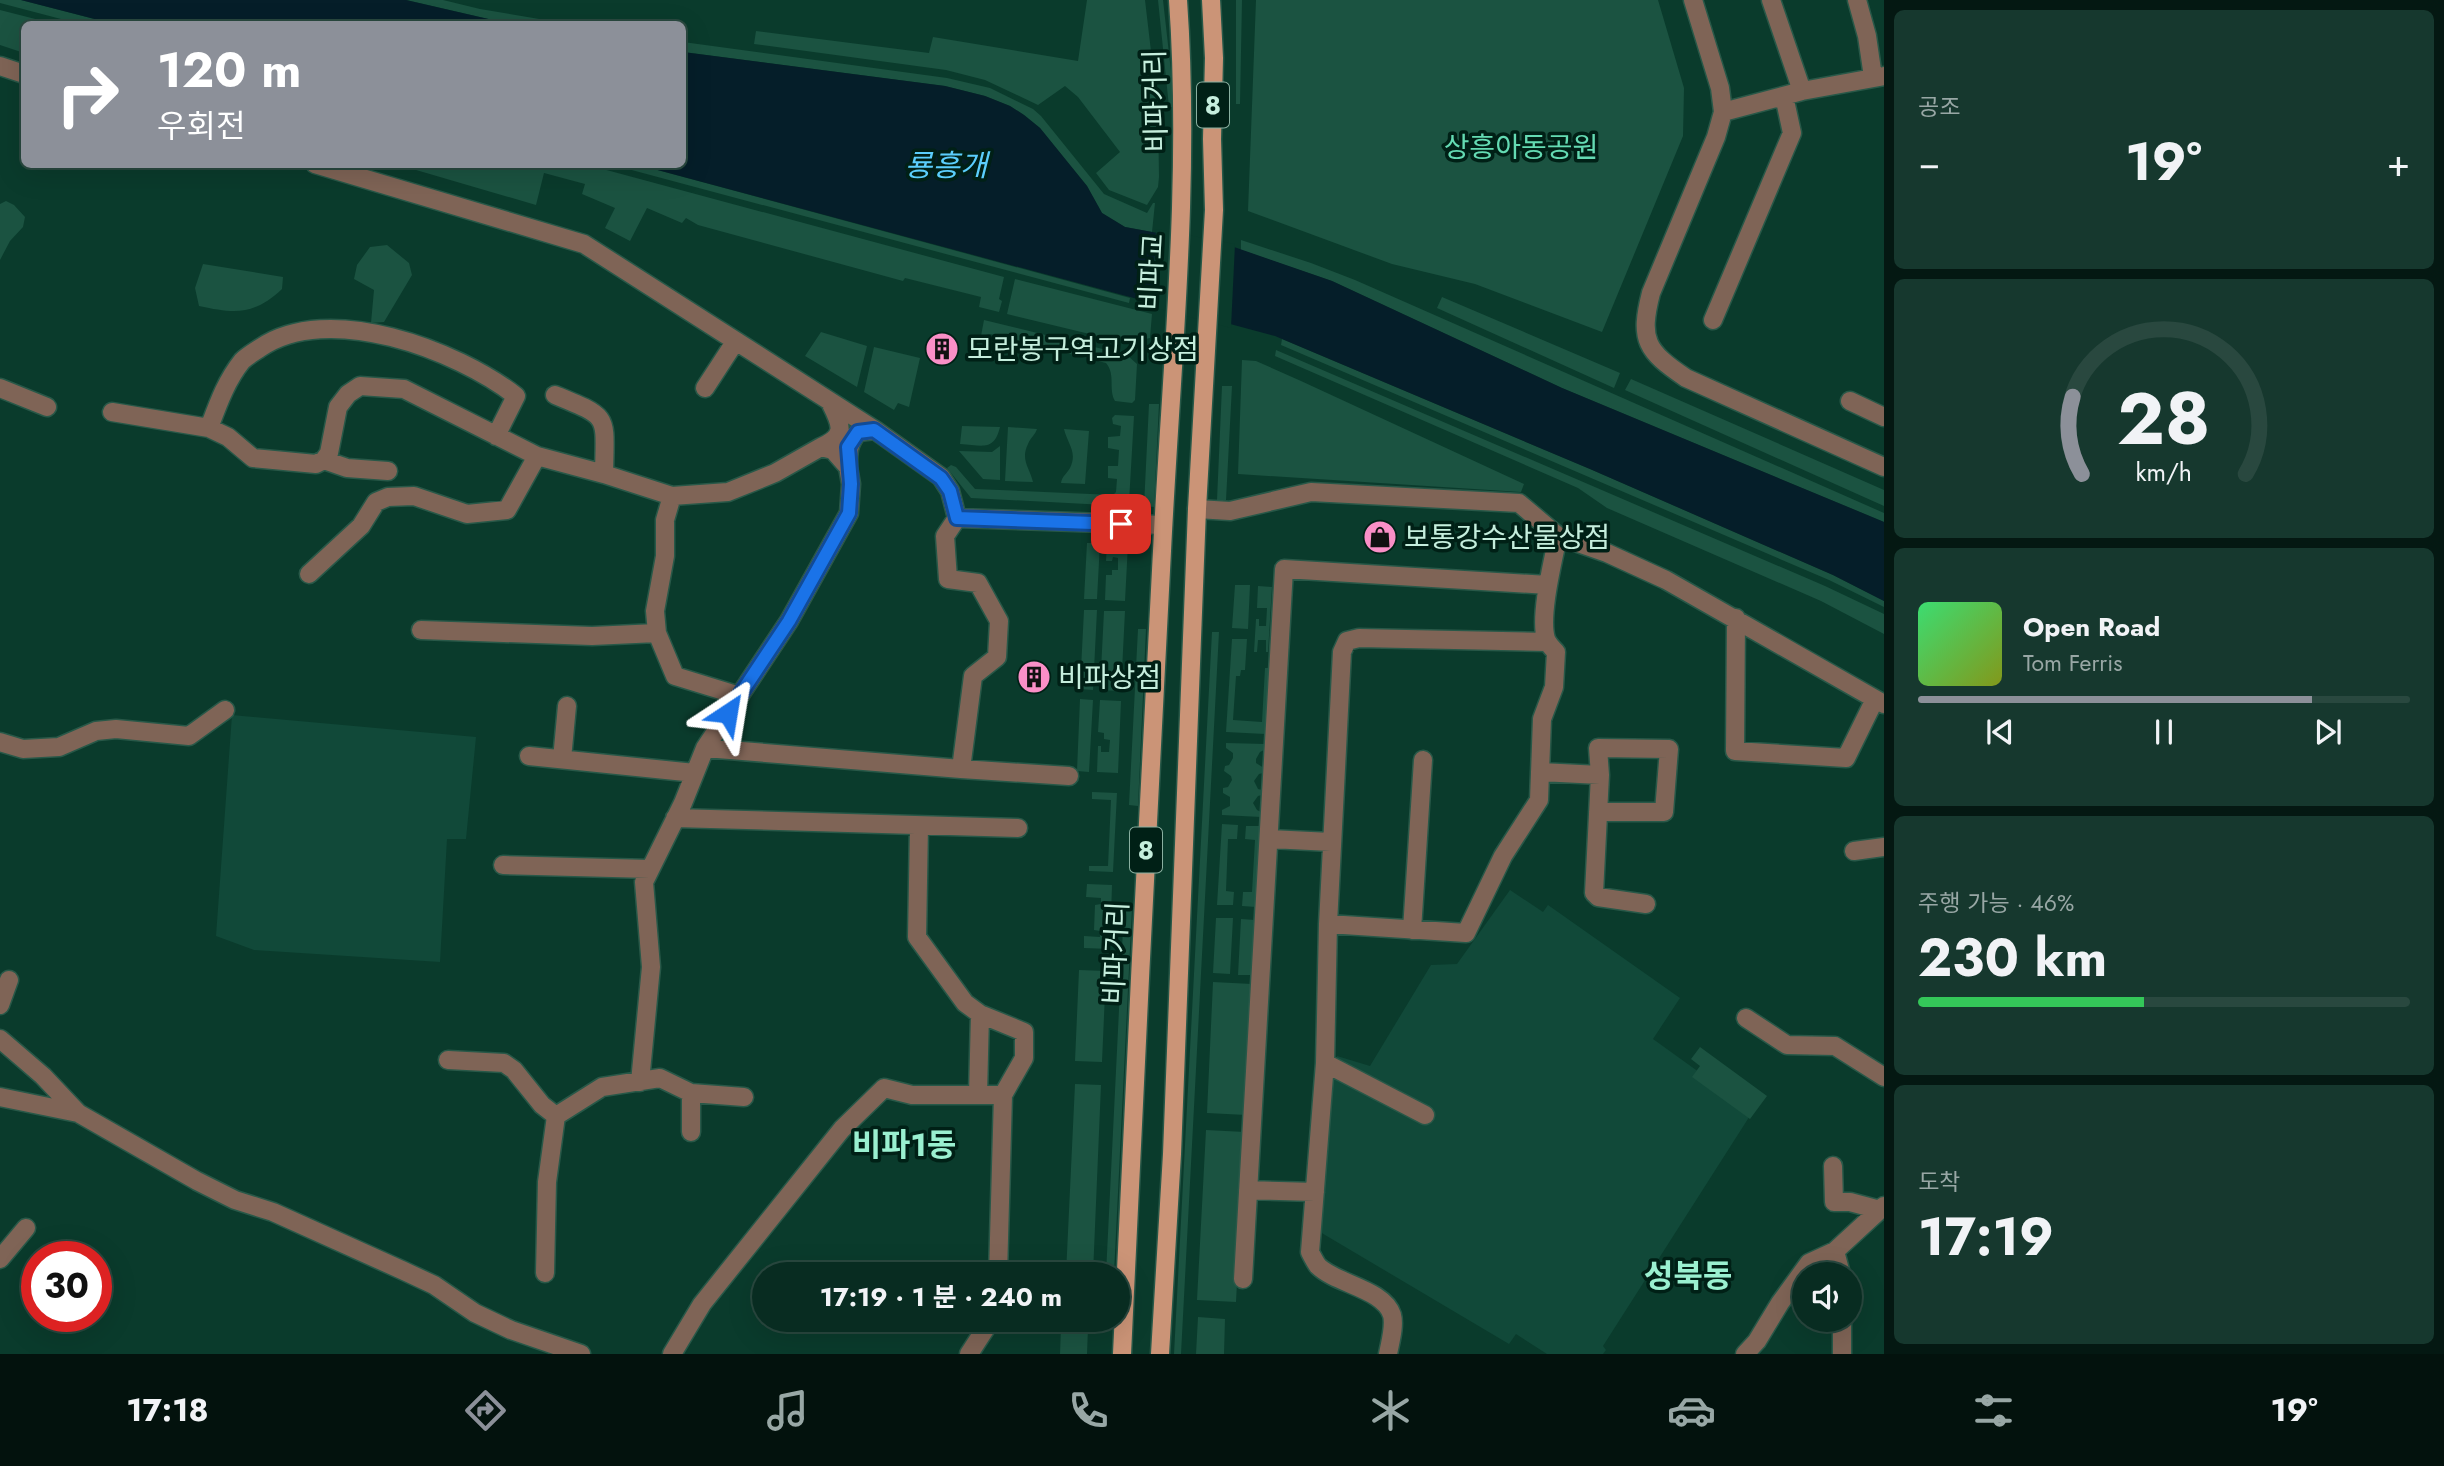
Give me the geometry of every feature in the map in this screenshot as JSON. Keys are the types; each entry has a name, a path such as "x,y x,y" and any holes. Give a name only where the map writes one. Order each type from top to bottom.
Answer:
{"main road":[{"name":"비파거리","path":"1178,0 1182,57 1182,201"},
{"name":"비파거리","path":"1197,509 1214,210 1214,58 1211,0"},
{"name":"비파교","path":"1174,346 1182,201"},
{"name":"비파거리","path":"1122,1354 1174,346"},
{"name":"8","path":"1160,1354 1172,1154 1197,509"}],"street":[{"path":"1693,0 1720,88 1723,112 1717,137 1651,293 1644,318 1648,344 1667,366 1686,378 1884,467"},
{"path":"1771,0 1802,91"},
{"path":"1723,112 1802,91 1878,76 1857,0"},
{"path":"0,66 21,73"},
{"path":"1713,320 1792,133 1784,96"},
{"path":"328,168 584,244 831,404 846,437 851,484 849,513 789,621 705,748 676,818 644,882 651,967 640,1082"},
{"path":"209,428 225,386 244,359 271,341 301,330 338,330 371,333 414,343 499,383 516,396 496,436"},
{"path":"705,388 736,342"},
{"path":"111,412 209,428 229,437 253,458 316,464 324,460 329,453 338,407 348,394 360,386 404,389 537,456 672,496 728,492 846,437"},
{"path":"0,388 47,407"},
{"path":"555,395 591,410 600,418 605,427 604,474"},
{"path":"1850,401 1884,417"},
{"path":"831,404 846,437 941,478 950,491 957,518 945,536 948,579 978,583 999,621 997,657 973,676 961,769"},
{"path":"846,437 833,450 848,467"},
{"path":"309,574 361,526 376,502 388,497 414,496 467,514 507,510 537,456"},
{"path":"324,460 347,468 388,471"},
{"path":"1197,509 1230,510 1311,492 1519,503 1558,536 1607,553 1666,580 1736,618 1880,701 1846,758 1735,751 1736,618"},
{"path":"672,496 665,520 665,556 655,611 657,633 675,676 740,696"},
{"path":"957,518 1163,525"},
{"path":"1328,923 1466,933 1503,856 1539,800 1542,719 1554,687 1556,652 1547,642 1545,629 1548,584 1558,536"},
{"path":"1243,1279 1284,569 1548,584"},
{"path":"421,630 592,636 657,633"},
{"path":"1388,1354 1392,1315 1386,1306 1376,1297 1325,1271 1317,1265 1310,1252 1325,1063 1331,842 1342,652 1347,641 1359,638 1547,642"},
{"path":"562,759 567,706"},
{"path":"0,742 23,749 59,747 96,732 116,729 189,736 225,710"},
{"path":"705,748 1069,776"},
{"path":"1598,812 1664,812 1669,749 1598,748 1600,775 1598,812 1594,893 1598,897 1646,904"},
{"path":"529,756 695,773"},
{"path":"1412,930 1423,761"},
{"path":"1540,772 1600,775"},
{"path":"676,818 1018,828"},
{"path":"919,826 917,937 958,995 980,1014 1024,1032 1024,1058 1003,1095 998,1262"},
{"path":"1269,839 1331,842"},
{"path":"1854,850 1884,847"},
{"path":"503,865 650,869"},
{"path":"0,1005 9,980"},
{"path":"978,1095 980,1014"},
{"path":"1746,1018 1787,1045 1835,1046 1884,1077"},
{"path":"0,1039 43,1076 78,1113 197,1181 235,1200 273,1212 434,1285 475,1313 511,1330 581,1354"},
{"path":"448,1060 504,1063 514,1070 542,1105 556,1115"},
{"path":"1325,1063 1425,1115"},
{"path":"556,1115 602,1087 660,1078 691,1093 744,1097"},
{"path":"672,1354 710,1293 842,1129 884,1088 912,1095 1003,1095"},
{"path":"691,1093 691,1132"},
{"path":"0,1097 78,1113"},
{"path":"545,1273 547,1182 556,1115"},
{"path":"1833,1166 1834,1202 1882,1208"},
{"path":"1248,1190 1315,1192"},
{"path":"1745,1354 1757,1341 1809,1263 1836,1251 1882,1208"},
{"path":"0,1259 26,1228"},
{"path":"1836,1251 1838,1262"},
{"path":"969,1354 983,1332"},
{"path":"1842,1332 1842,1354"}],"shaded area":[{"path":"232,715 476,737 466,839 447,839 440,962 254,950 216,936"},
{"path":"1510,890 1543,912 1548,905 1680,998 1653,1039 1753,1111 1603,1346 1606,1350 1603,1354 1547,1354 1516,1334 1509,1344 1320,1232 1332,1081 1337,1056 1370,1066 1431,965 1457,964"}],"green space":[{"path":"0,0 21,0 102,21 69,21 0,3"},
{"path":"406,0 443,0 551,21 497,21"},
{"path":"1087,0 1145,0 1158,111 1159,177 1158,187 1147,205 1109,190 1096,173 1120,152 1078,97 1065,86 1038,105 985,80 946,70 754,44 756,31 929,53 933,37 1078,61"},
{"path":"1158,0 1163,0 1175,107 1169,107"},
{"path":"1236,0 1242,0 1240,104 1236,104"},
{"name":"상흥아동공원","path":"1256,0 1658,0 1684,88 1683,136 1602,332 1475,284 1392,264 1248,211"},
{"path":"0,10 43,21 21,21 21,52 0,45"},
{"path":"686,42 947,78 990,88 1033,109 1041,116 1104,194 1147,213 1155,203 1152,232 1125,227 1102,213 1087,186 1040,128 1024,115 985,96 945,86 686,52"},
{"path":"409,168 599,168 1004,277 999,299 1002,301 999,312 979,307 981,297 905,278 903,281 698,225 686,218 682,223 647,208 630,241 605,228 615,208 582,194 585,184 544,173 536,205"},
{"path":"624,168 650,168 1130,298 1129,303"},
{"path":"6,201 25,217 23,227 10,241 0,260 0,204"},
{"path":"1241,240 1355,280 1884,513 1884,522 1562,388 1332,281 1241,250"},
{"path":"387,245 409,263 412,275 384,322 371,323 374,290 354,279 357,265 370,247"},
{"path":"203,264 283,277 282,289 262,304 244,310 199,306 195,288"},
{"path":"1015,279 1152,314 1150,338 1127,343 1007,314"},
{"path":"1442,297 1620,373 1614,388 1437,308"},
{"path":"984,320 1127,355 1137,364 1135,400 1132,403 1115,401 1111,372 1106,363 990,334 981,336"},
{"path":"821,332 867,346 857,387 805,356"},
{"path":"1282,339 1833,575 1884,601 1884,607 1829,580 1281,345"},
{"path":"874,347 920,358 909,407 898,403 894,410 864,392"},
{"path":"1276,350 1825,586 1884,614 1884,634 1821,601 1607,508 1578,488 1275,356"},
{"path":"1242,360 1256,361 1524,484 1521,492 1238,474"},
{"path":"1631,379 1884,490 1884,506 1625,390"},
{"path":"1222,386 1232,386 1226,500 1217,500"},
{"path":"1149,404 1159,404 1154,507 1144,506"},
{"path":"1115,415 1134,416 1129,502 1124,506 971,498 947,468 951,465 956,467 975,489 1113,495 1116,492 1117,479 1108,478 1108,466 1118,466 1119,450 1108,448 1108,437 1120,436 1121,426 1113,424 1112,418"},
{"path":"962,426 1000,427 991,444 981,446 960,444"},
{"path":"1008,427 1037,429 1025,455 1033,482 1005,481"},
{"path":"1064,429 1089,431 1085,484 1061,483 1073,457"},
{"path":"1000,446 1000,480 983,479 959,451 992,452"},
{"path":"1087,543 1100,543 1097,599 1084,599"},
{"path":"1107,543 1128,544 1125,601 1105,600 1106,575 1112,575 1112,570 1118,570 1118,558 1113,557 1112,561 1106,561"},
{"path":"1235,585 1250,585 1248,629 1232,628"},
{"path":"1258,586 1272,587 1268,652 1266,640 1258,640 1257,652 1254,652 1256,619 1259,619 1259,626 1266,626 1267,608 1257,608"},
{"path":"1084,610 1097,610 1093,690 1080,689"},
{"path":"1104,611 1125,611 1121,691 1100,690"},
{"path":"1138,629 1146,629 1138,806 1129,805"},
{"path":"1212,632 1219,632 1181,1354 1174,1354"},
{"path":"1232,639 1247,639 1245,670 1241,670 1240,676 1236,676 1233,720 1262,722 1265,668 1269,668 1265,734 1226,732"},
{"path":"1080,699 1093,700 1089,772 1077,771"},
{"path":"1100,700 1121,701 1118,773 1097,772 1098,746 1101,746 1101,752 1109,752 1110,740 1104,739 1104,733 1098,732"},
{"path":"1226,743 1265,744 1264,750 1256,759 1256,763 1264,768 1263,773 1254,781 1258,789 1262,790 1262,795 1253,803 1261,812 1261,817 1222,815 1222,810 1230,806 1230,797 1223,793 1223,788 1228,787 1232,780 1224,771 1233,758 1233,753 1226,748"},
{"path":"1092,792 1117,793 1113,872 1089,871 1089,866 1108,866 1111,800 1092,799"},
{"path":"1222,824 1238,825 1237,839 1228,839 1226,891 1234,892 1233,905 1217,905"},
{"path":"1246,826 1260,826 1256,907 1242,906 1243,892 1252,892 1255,840 1245,839"},
{"path":"1087,884 1112,885 1110,949 1084,948 1084,936 1100,937 1100,931 1094,930 1095,905 1101,904 1101,898 1086,897"},
{"path":"1124,908 1132,908 1115,1262 1107,1262"},
{"path":"1216,918 1233,918 1230,974 1213,973"},
{"path":"1241,919 1255,920 1252,975 1238,975"},
{"path":"1079,970 1106,971 1102,1062 1075,1061"},
{"path":"1213,982 1252,984 1246,1115 1207,1113"},
{"path":"1700,1047 1767,1096 1750,1119 1692,1077 1700,1066 1691,1059"},
{"path":"1075,1084 1101,1085 1094,1262 1067,1262"},
{"path":"1206,1130 1245,1132 1236,1302 1197,1300"},
{"path":"1198,1317 1225,1319 1224,1354 1196,1354"},
{"path":"1061,1332 1088,1332 1087,1354 1060,1354"}],"water":[{"path":"21,0 406,0 497,21 102,21"},
{"name":"룡흥개","path":"686,52 945,86 985,96 1010,106 1040,128 1087,186 1102,213 1125,227 1234,247 1332,281 1562,388 1884,522 1884,601 1833,575 1590,469 1275,336 650,168 686,168"}],"pier":[{"path":"1156,229 1235,244 1231,328 1152,307"}],"place":[{"name":"모란봉구역고기상점","path":"942,349"},
{"name":"보통강수산물상점","path":"1380,537"},
{"name":"비파상점","path":"1034,677"}],"district":[{"name":"비파1동","path":"904,1145"},
{"name":"성북동","path":"1688,1276"}],"route":[{"path":"728,713 789,621 849,513 851,484 848,447 858,432 874,430 941,478 950,491 957,518 1121,524"}]}
